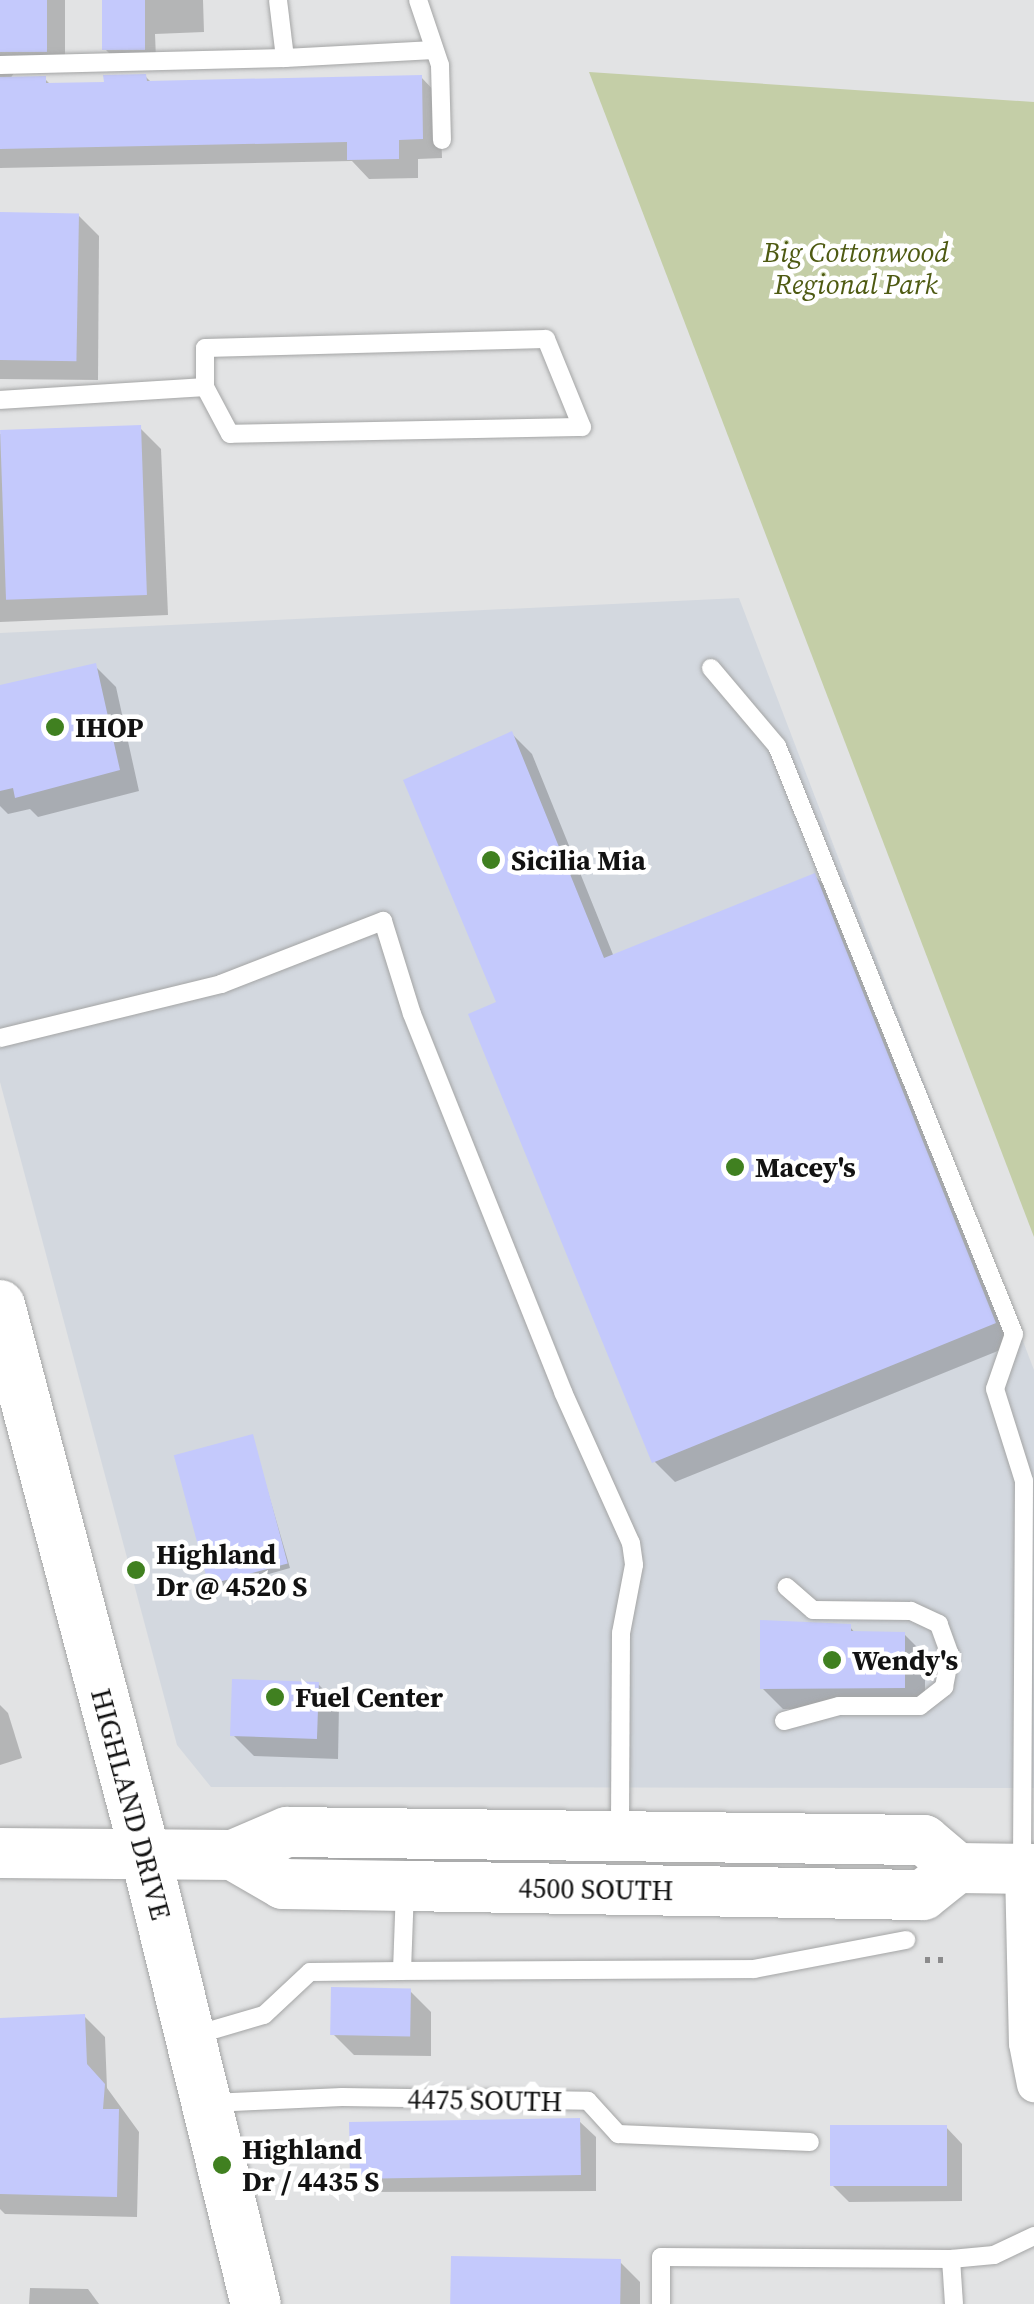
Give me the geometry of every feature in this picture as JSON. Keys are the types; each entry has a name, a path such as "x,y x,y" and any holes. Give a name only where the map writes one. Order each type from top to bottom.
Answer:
{"main road":[{"name":"HIGHLAND DRIVE","path":"0,1305 145,1853 256,2304"},
{"name":"4500 SOUTH","path":"0,1852 233,1855 287,1832 924,1840 957,1868 923,1895 283,1884 233,1855"},
{"path":"957,1868 1028,1869"}],"street":[{"path":"1028,1869 1026,2043 1034,2084"}],"lane":[{"path":"278,0 286,58"},
{"path":"418,0 440,65 442,140"},
{"path":"0,65 434,50"},
{"path":"546,339 582,427 230,434 205,387 205,348 546,339"},
{"path":"0,400 205,387"},
{"path":"710,668 777,746 1014,1334 996,1390 1024,1480 1028,1869"},
{"path":"0,1038 221,984 383,921 419,1032 564,1392 631,1543 634,1565 620,1633 620,1839"},
{"path":"784,1721 839,1706 920,1706 944,1687 950,1655 940,1624 911,1611 813,1610 787,1587"},
{"path":"402,1971 405,1886"},
{"path":"190,2036 264,2016 310,1972 754,1969 906,1940"},
{"name":"4475 SOUTH","path":"206,2103 342,2097 588,2101 618,2134 810,2142"},
{"path":"661,2304 661,2257 950,2259 994,2255 1034,2236"},
{"path":"950,2259 954,2304"}],"shaded area":[{"path":"739,598 1034,1370 1034,1788 211,1787 177,1745 0,1082 0,633"}],"green space":[{"name":"Big Cottonwood Regional Park","path":"589,72 1034,102 1034,1237"}],"building":[{"path":"0,0 47,0 47,52 0,52"},
{"path":"102,0 145,0 145,50 102,50"},
{"path":"146,74 147,81 422,75 423,139 399,140 399,159 347,160 347,142 0,149 0,77 46,76 46,83 104,82 103,75"},
{"path":"0,212 79,213 76,361 0,360"},
{"path":"141,425 147,595 6,600 0,430"},
{"name":"IHOP","path":"96,663 120,770 15,798 13,788 0,791 0,685"},
{"name":"Macey's","path":"512,731 604,958 815,873 996,1323 652,1463 468,1014 496,1002 403,780"},
{"path":"253,1434 288,1563 208,1585 174,1455"},
{"name":"Wendy's","path":"760,1620 851,1624 851,1631 905,1632 905,1688 760,1689"},
{"path":"232,1679 319,1682 317,1739 230,1736"},
{"path":"331,1987 411,1988 410,2036 330,2035"},
{"path":"85,2014 87,2064 105,2084 103,2109 119,2109 117,2197 0,2194 0,2018"},
{"path":"580,2118 581,2175 350,2179 349,2122"},
{"path":"830,2125 947,2125 947,2186 830,2186"},
{"path":"451,2256 621,2259 620,2304 450,2304"}],"place":[{"name":"IHOP","path":"55,727"},
{"name":"Sicilia Mia","path":"491,860"},
{"name":"Macey's","path":"735,1167"},
{"name":"Highland Dr @ 4520 S","path":"136,1570"},
{"name":"Wendy's","path":"832,1660"},
{"name":"Fuel Center","path":"275,1697"},
{"name":"Highland Dr / 4435 S","path":"222,2165"}]}
